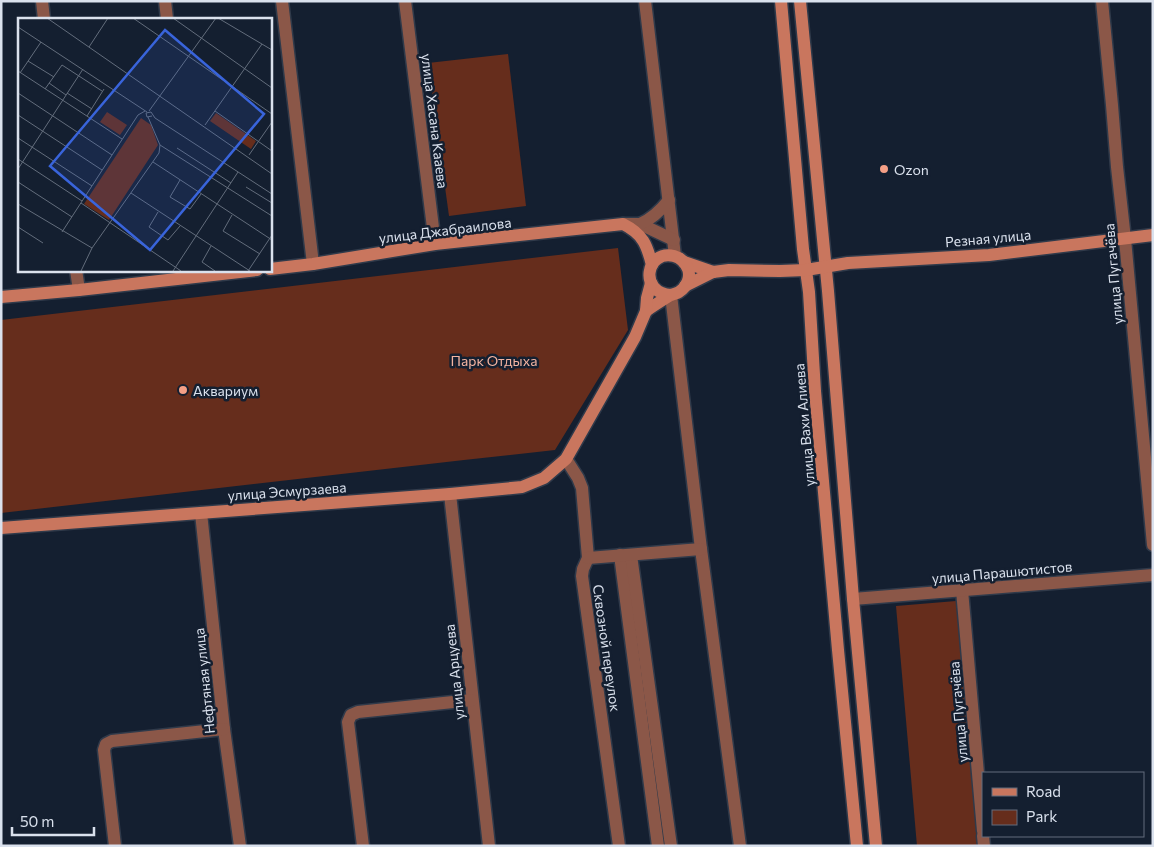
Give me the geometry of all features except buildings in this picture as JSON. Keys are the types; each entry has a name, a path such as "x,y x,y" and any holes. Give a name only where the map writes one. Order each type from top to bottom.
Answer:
{"street":[{"path":"42,1 44,18"},
{"path":"165,1 167,18"},
{"path":"282,1 313,264"},
{"name":"улица Хасана Кааева","path":"405,1 435,244"},
{"path":"645,1 674,240 680,259 687,267 689,273 682,290 646,311"},
{"name":"улица Вахи Алиева","path":"780,1 809,292 815,391 857,846"},
{"path":"800,1 829,301 853,599 876,846"},
{"name":"улица Пугачёва","path":"1102,1 1153,545"},
{"path":"640,224 660,212 669,200"},
{"path":"623,224 632,228 643,239 652,265"},
{"name":"улица Джабраилова","path":"271,269 435,244 623,224 640,224 674,240"},
{"name":"Резная улица","path":"713,272 730,270 806,270 848,263 989,255 1153,235"},
{"path":"671,295 659,292 654,288 649,277 652,265 661,257 667,255 713,272"},
{"path":"76,271 78,290"},
{"path":"1,297 78,290 196,273 237,271"},
{"path":"685,286 713,272"},
{"path":"566,460 635,337 646,311 651,283"},
{"path":"671,295 701,549 740,846"},
{"name":"улица Эсмурзаева","path":"1,528 522,487 544,478 566,460"},
{"name":"Сквозной переулок","path":"566,460 582,488 588,558 582,576 619,846"},
{"name":"улица Арцуева","path":"450,494 489,846"},
{"name":"Нефтяная улица","path":"201,513 224,729 240,846"},
{"path":"588,558 701,549"},
{"path":"626,555 658,846"},
{"path":"626,555 672,846"},
{"name":"улица Парашютистов","path":"853,599 1153,575"},
{"name":"улица Пугачёва","path":"962,590 982,820"},
{"path":"363,846 348,722 351,715 358,712 472,700"},
{"path":"115,846 104,750 106,744 112,741 224,729"}],"green space":[{"path":"508,54 526,206 449,216 428,63"},
{"name":"Парк Отдыха","path":"618,248 628,330 555,450 1,513 1,320"},
{"path":"956,601 978,846 917,846 896,606"}],"place":[{"name":"Ozon","path":"884,169"},
{"name":"Аквариум","path":"183,390"}]}
